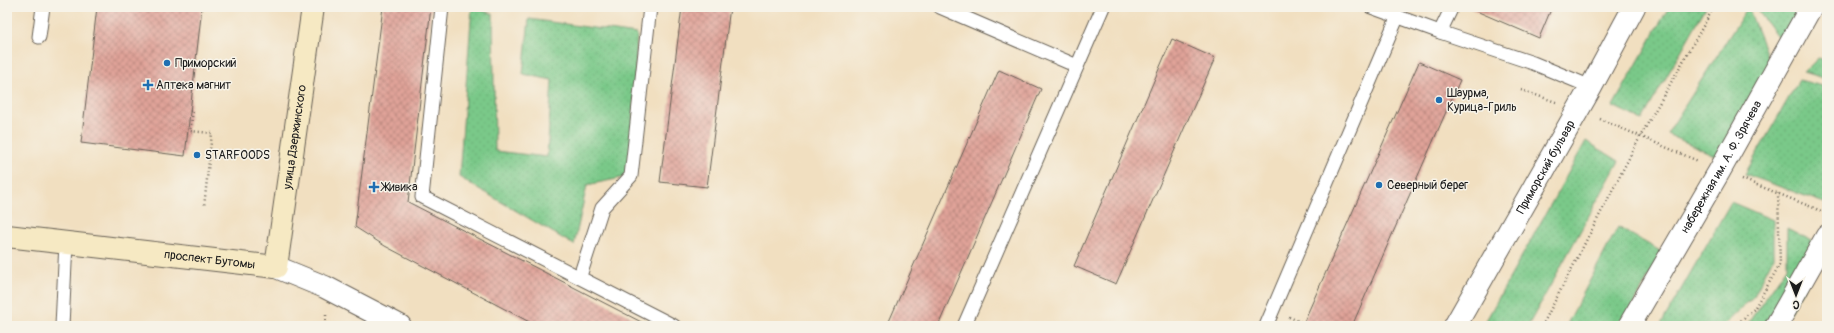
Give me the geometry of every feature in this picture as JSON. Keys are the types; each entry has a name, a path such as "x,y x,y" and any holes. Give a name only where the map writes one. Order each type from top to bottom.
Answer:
{"street":[{"name":"улица Дзержинского","path":"276,267 313,7"},
{"name":"Приморский бульвар","path":"1455,326 1577,109 1591,87 1634,7"},
{"name":"набережная им. А. Ф. Зрячева","path":"1629,326 1720,170 1811,7"},
{"name":"проспект Бутомы","path":"7,236 276,267 325,287 400,326"},
{"path":"1776,326 1827,236"}],"lane":[{"path":"39,37 43,7"},
{"path":"442,7 422,197 580,276 674,326"},
{"path":"580,276 602,208 631,176 650,7"},
{"path":"940,7 1076,66"},
{"path":"964,326 1103,7"},
{"path":"1371,7 1397,18 1533,63 1591,87"},
{"path":"1440,32 1452,7"},
{"path":"1266,326 1397,18"},
{"path":"62,326 66,243"}],"path":[{"path":"1542,326 1640,137 1714,7"},
{"path":"1521,90 1577,109 1640,137 1827,213"},
{"path":"190,111 193,111 190,131 212,133 204,207"},
{"path":"1735,326 1754,309 1780,264 1778,193"}],"green space":[{"path":"472,7 493,14 495,151 547,157 552,80 523,74 529,19 637,34 631,176 587,185 574,245 459,177"},
{"path":"1669,7 1706,7 1642,120 1613,106"},
{"path":"1748,7 1770,63 1719,157 1667,134"},
{"path":"1755,7 1806,7 1783,44"},
{"path":"1818,58 1827,60 1827,79 1804,72"},
{"path":"1799,80 1827,87 1827,204 1745,174"},
{"path":"1586,141 1619,161 1528,326 1483,326"},
{"path":"1731,202 1773,220 1773,258 1754,296 1723,326 1660,326"},
{"path":"1618,227 1662,252 1622,326 1566,326"},
{"path":"1787,228 1826,248 1782,326 1746,326 1787,267"}],"building":[{"path":"97,7 202,7 185,156 81,143"},
{"path":"383,7 431,7 408,202 649,326 537,326 385,246 355,227"},
{"path":"682,7 730,7 707,187 660,182"},
{"path":"1467,7 1552,7 1539,38"},
{"path":"1172,39 1215,58 1116,284 1074,266"},
{"path":"1419,62 1460,80 1352,326 1302,326"},
{"path":"999,70 1041,89 938,326 887,326"}],"place":[{"name":"Приморский","path":"167,63"},
{"name":"Аптека магнит","path":"148,85"},
{"name":"Шаурма, Курица-Гриль","path":"1439,100"},
{"name":"STARFOODS","path":"197,155"},
{"name":"Северный берег","path":"1379,185"},
{"name":"Живика","path":"374,187"}]}
